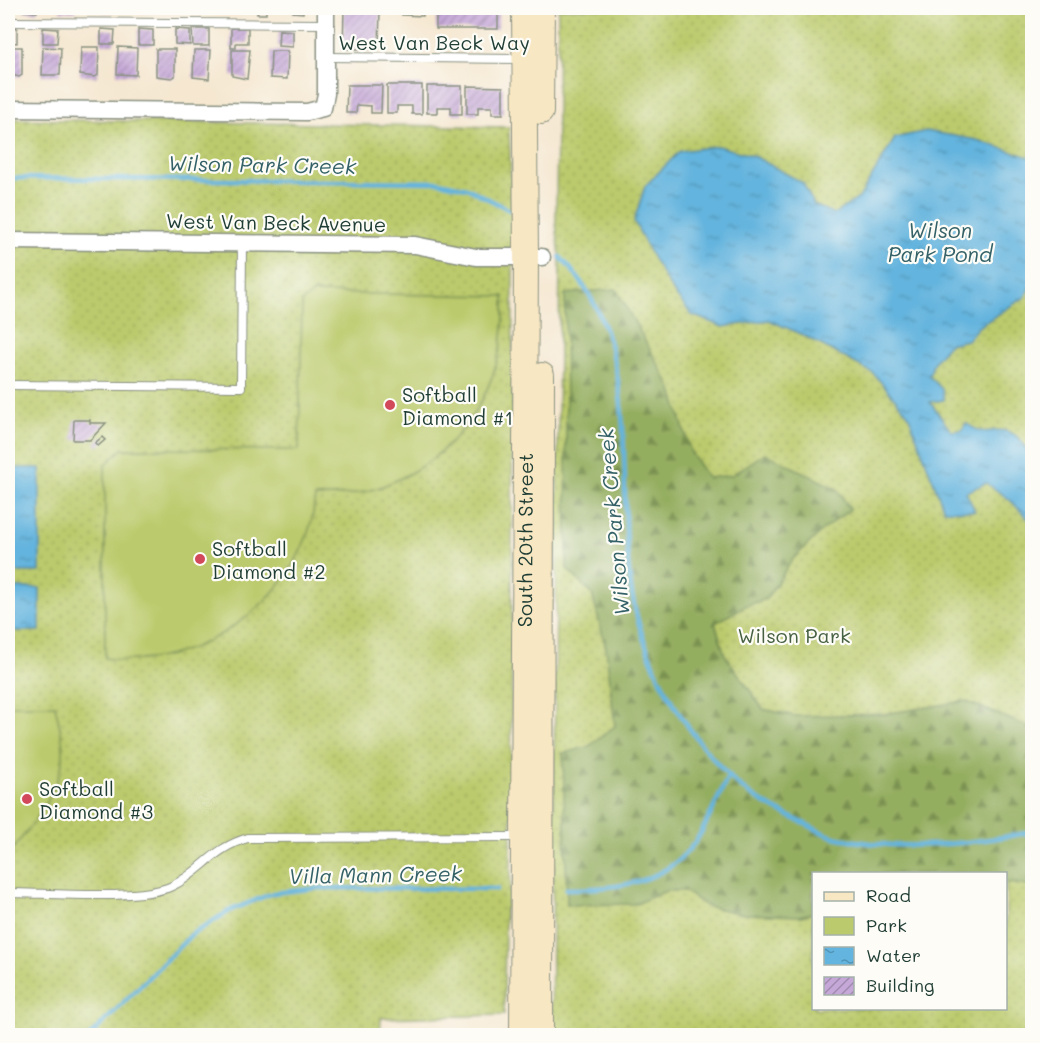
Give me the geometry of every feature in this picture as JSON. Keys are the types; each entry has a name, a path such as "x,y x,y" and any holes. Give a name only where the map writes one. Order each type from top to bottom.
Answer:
{"street":[{"name":"South 20th Street","path":"524,8 533,59"},
{"name":"South 20th Street","path":"541,1035 532,838 534,250 532,175 533,59 542,8"},
{"path":"8,109 308,112 324,108 327,57 326,16"},
{"name":"West Van Beck Avenue","path":"8,241 415,245 476,257 534,250"},
{"name":"South 20th Street","path":"522,1035 532,838"}],"lane":[{"path":"8,22 326,16"},
{"name":"West Van Beck Way","path":"327,57 533,59"},
{"path":"8,385 241,387 242,242"},
{"path":"8,893 153,893 188,877 216,851 248,838 532,838"}],"green space":[{"name":"Wilson Park","path":"558,8 1032,8 1032,859 843,872 812,872 812,880 800,916 812,913 812,1010 1007,1010 1007,885 1012,883 1032,887 1032,1035 551,1034 560,257 556,223"},
{"path":"8,119 509,127 513,235 511,860 510,908 505,909 504,1015 381,1018 380,1036 8,1036"},
{"path":"616,289 671,387 691,453 708,478 732,475 765,453 837,489 850,509 824,529 793,559 766,599 745,606 715,623 725,655 763,709 795,716 884,714 965,701 1032,728 1032,887 1012,883 1007,885 1007,872 812,872 812,913 800,916 743,914 706,906 684,891 666,891 636,904 567,905 563,753 588,747 615,726 606,648 592,594 567,569 565,294"},
{"path":"313,293 504,296 503,328 498,357 489,385 475,411 458,434 437,455 412,472 383,486 366,491 315,497 308,532 293,565 270,595 243,620 211,640 176,654 140,660 105,658 105,465 122,449 299,450 302,302"},
{"name":"Softball Diamond #3","path":"8,705 55,705 62,736 63,755 56,783 43,809 8,855"}],"water":[{"name":"Wilson Park Pond","path":"926,131 977,140 1032,158 1032,284 1025,297 978,327 967,340 949,344 934,362 929,376 942,389 944,400 930,402 951,431 962,430 966,423 984,432 1006,431 1017,436 1025,445 1032,470 1032,523 1009,499 986,483 966,492 975,511 944,510 908,414 873,373 803,335 769,320 723,327 692,315 674,293 653,259 634,221 645,186 680,151 718,146 754,156 803,183 814,205 834,214 859,198 895,138"},
{"path":"8,468 40,468 40,572 8,572"},
{"path":"8,588 40,588 40,631 8,631"}],"building":[{"path":"24,8 37,8 37,12 24,11"},
{"path":"60,8 76,8 76,12 60,11"},
{"path":"101,8 114,8 114,12 101,12"},
{"path":"137,8 152,8 152,12 137,12"},
{"path":"176,8 191,8 191,11 175,11"},
{"path":"257,8 266,8 266,14 257,14"},
{"path":"293,8 303,8 303,13 293,12"},
{"path":"344,8 380,8 379,49 343,49"},
{"path":"402,8 423,8 423,16 402,15"},
{"path":"436,8 498,8 498,29 436,29"},
{"path":"8,28 17,28 17,43 8,42"},
{"path":"43,28 58,29 57,43 43,43"},
{"path":"231,28 248,28 248,43 236,43 236,48 231,48"},
{"path":"101,29 115,30 114,44 101,44"},
{"path":"138,29 153,30 153,45 138,45"},
{"path":"175,29 190,30 190,45 175,44"},
{"path":"192,29 209,29 209,46 193,46"},
{"path":"279,30 293,31 293,47 278,46"},
{"path":"8,47 22,47 22,75 19,77 8,74"},
{"path":"43,47 61,48 60,75 42,75"},
{"path":"81,47 99,47 98,75 95,77 80,75"},
{"path":"118,47 137,48 136,75 117,74"},
{"path":"156,49 175,49 175,76 172,78 156,76"},
{"path":"194,50 211,50 209,79 193,77"},
{"path":"232,50 250,50 247,79 232,76"},
{"path":"271,51 288,51 287,79 270,78"},
{"path":"347,85 382,85 381,113 371,113 371,106 357,105 356,113 346,113"},
{"path":"387,85 422,85 422,114 412,114 412,106 397,106 397,113 387,113"},
{"path":"427,86 462,86 462,114 451,114 451,107 437,107 437,113 427,113"},
{"path":"467,86 503,87 503,114 492,114 492,107 478,107 478,114 467,114"},
{"path":"74,420 106,423 90,440 73,440"},
{"path":"102,437 105,440 98,446 95,443"}],"waterway":[{"name":"Wilson Park Creek","path":"8,178 439,182 467,188 510,210"},
{"name":"Wilson Park Creek","path":"560,257 587,291 605,328 616,368 622,410 626,540 630,581 643,637 653,664 680,715 715,761 735,782 758,799 834,837 887,845 936,845 1032,832"},
{"path":"566,889 602,888 637,882 669,867 695,842 729,775"},
{"name":"Villa Mann Creek","path":"90,1036 192,934 231,910 273,893 319,888 497,889"}],"place":[{"name":"Softball Diamond #1","path":"390,405"},
{"name":"Softball Diamond #2","path":"200,559"},
{"name":"Softball Diamond #3","path":"27,799"}]}
